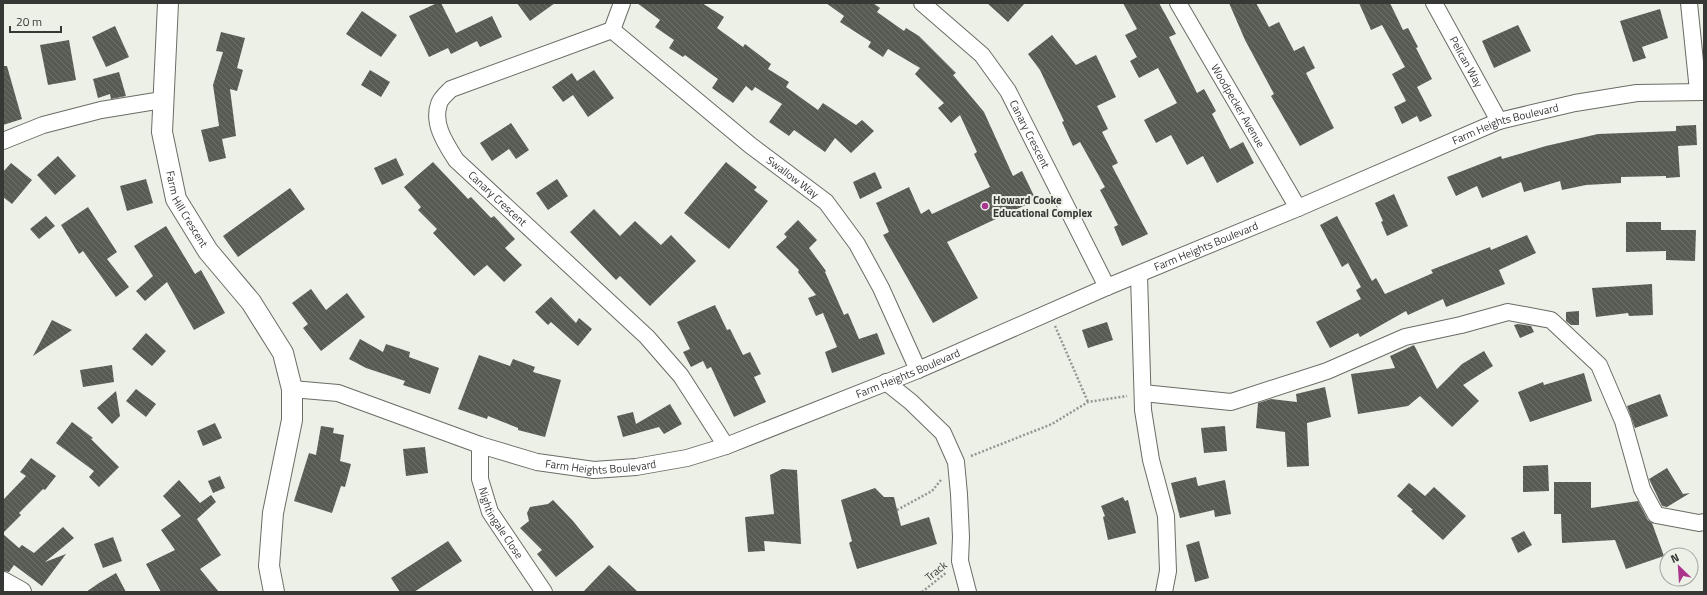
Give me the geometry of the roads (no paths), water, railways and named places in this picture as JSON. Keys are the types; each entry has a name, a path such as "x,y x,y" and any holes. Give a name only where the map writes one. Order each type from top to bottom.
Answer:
{"street":[{"name":"Farm Hill Crescent","path":"168,3 162,100 162,132 176,200 208,251 251,302 283,353 292,389"},
{"path":"612,30 622,3"},
{"name":"Canary Crescent","path":"922,3 982,55 1008,91 1108,287"},
{"name":"Woodpecker Avenue","path":"1178,3 1298,208"},
{"name":"Pelican Way","path":"1434,3 1499,121"},
{"path":"1689,3 1701,92"},
{"name":"Swallow Way","path":"612,30 750,145 826,202 857,244 881,288 918,370"},
{"name":"Canary Crescent","path":"612,30 451,89 439,103 438,124 444,139 456,160 647,337 681,376 726,446"},
{"name":"Farm Heights Boulevard","path":"292,389 338,393 480,445 537,462 594,470 636,467 687,458 726,446 918,370 1108,287 1298,208 1499,121 1575,103 1637,93 1701,92"},
{"path":"3,141 43,125 101,110 162,100"},
{"path":"1139,275 1143,410 1151,460 1166,516 1168,571 1164,592"},
{"path":"1143,393 1231,402 1327,371 1404,337 1461,325 1508,312 1551,320 1599,365 1623,421 1642,489 1656,515 1698,523 1704,522"},
{"path":"886,382 943,433 956,462 960,508 960,562 968,592"},
{"path":"274,592 269,566 273,513 292,420 292,389"},
{"name":"Nightingale Close","path":"480,445 480,479 490,512 544,592"},
{"path":"3,582 21,592"}],"place":[{"name":"Howard Cooke Educational Complex","path":"985,206"}]}
